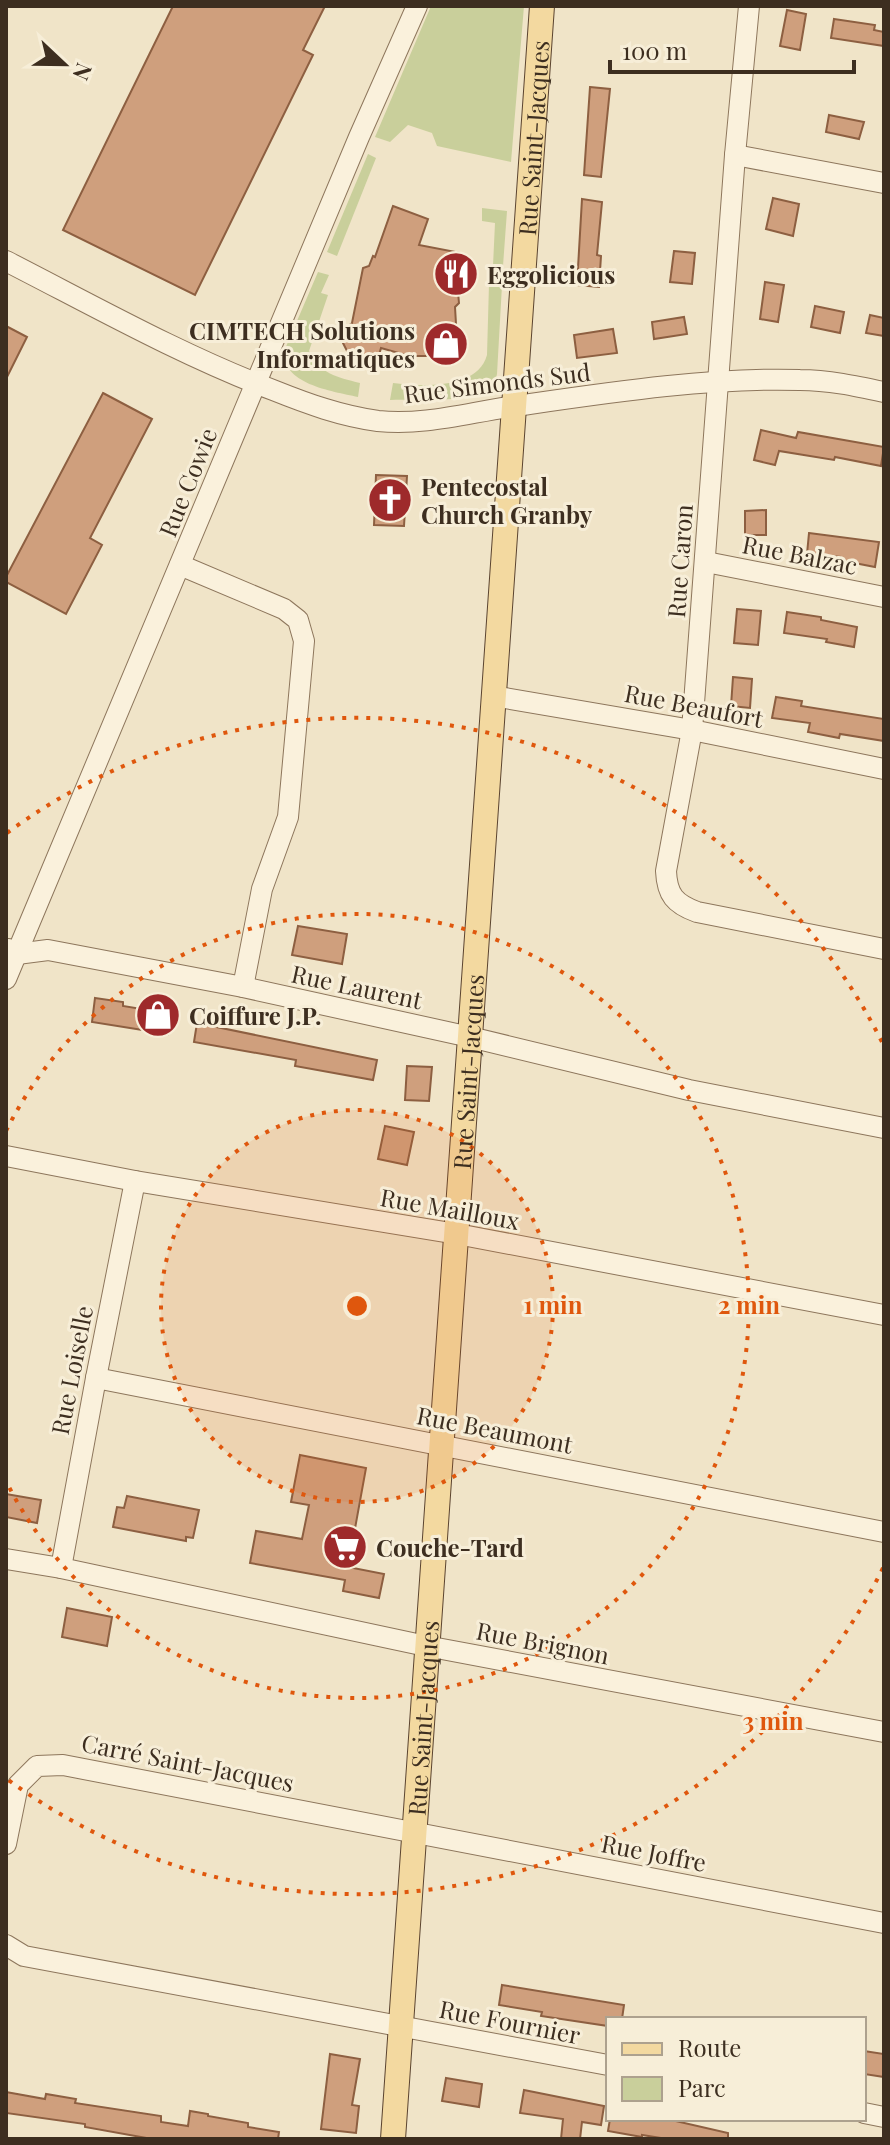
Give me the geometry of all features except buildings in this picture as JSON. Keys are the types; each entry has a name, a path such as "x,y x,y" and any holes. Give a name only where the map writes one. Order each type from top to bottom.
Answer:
{"main road":[{"name":"Rue Saint-Jacques","path":"393,2139 542,6"}],"street":[{"name":"Rue Cowie","path":"6,979 11,951 180,565 417,6"},
{"name":"Rue Caron","path":"749,6 692,730 666,871 667,889 679,905 697,912 884,949"},
{"path":"735,155 884,183"},
{"name":"Rue Simonds Sud","path":"6,261 188,354 256,384 329,412 380,421 435,421 514,406 718,382 800,380 884,392"},
{"name":"Rue Balzac","path":"706,562 884,597"},
{"path":"180,565 284,609 298,620 304,641 288,817 262,889 243,987"},
{"name":"Rue Beaufort","path":"493,696 692,730 884,769"},
{"name":"Rue Laurent","path":"11,951 48,950 243,987 689,1090 884,1128"},
{"name":"Rue Mailloux","path":"6,1156 135,1181 457,1234 884,1315"},
{"name":"Rue Loiselle","path":"61,1568 135,1181"},
{"name":"Rue Beaumont","path":"96,1378 884,1532"},
{"name":"Rue Brignon","path":"6,1559 426,1646 884,1732"},
{"name":"Carré Saint-Jacques","path":"6,1844 18,1785 37,1766 47,1764 415,1833"},
{"name":"Rue Joffre","path":"415,1833 884,1923"},
{"path":"6,1945 24,1956 402,2027"},
{"name":"Rue Fournier","path":"402,2027 606,2065"}],"green space":[{"path":"431,6 524,6 511,162 437,146 432,133 408,125 390,142 375,137"},
{"path":"368,154 376,158 337,256 327,252"},
{"path":"482,208 507,211 503,266 493,266 495,223 482,221"},
{"path":"318,272 329,275 321,293 328,295 309,351 319,365 330,373 360,383 358,397 310,384 290,370 285,361 285,349"},
{"path":"489,284 502,285 494,387 457,398 390,400 393,383 448,383 473,374 482,366 487,355"}],"place":[{"name":"Eggolicious","path":"456,274"},
{"name":"CIMTECH Solutions Informatiques","path":"446,344"},
{"name":"Pentecostal Church Granby","path":"390,500"},
{"name":"Coiffure J.P.","path":"158,1015"},
{"name":"Couche-Tard","path":"345,1547"}]}
